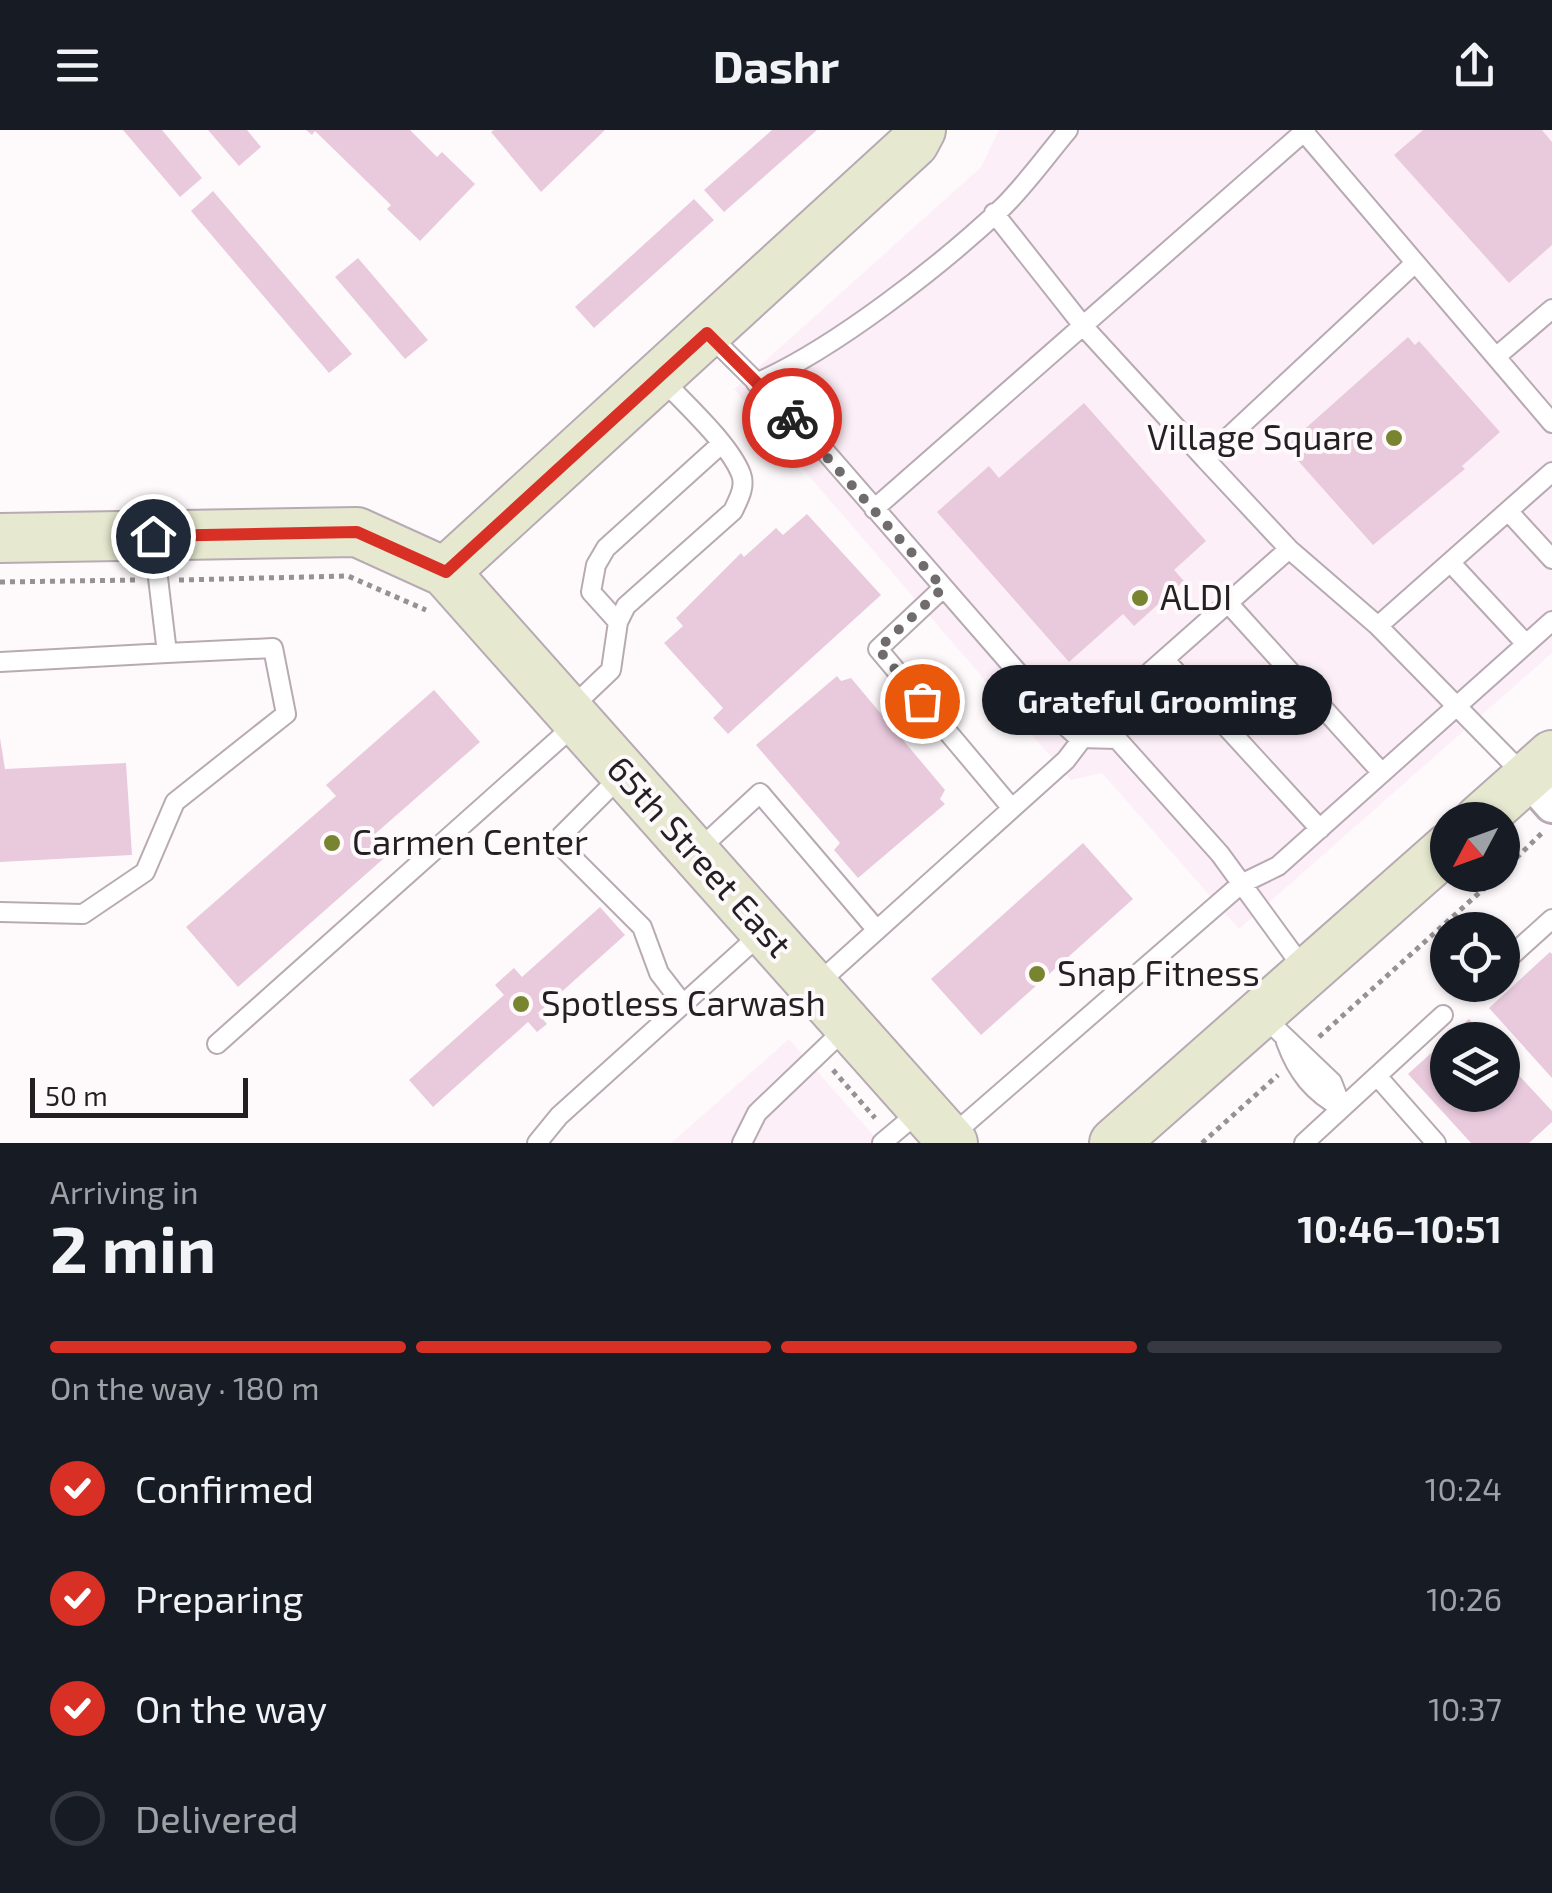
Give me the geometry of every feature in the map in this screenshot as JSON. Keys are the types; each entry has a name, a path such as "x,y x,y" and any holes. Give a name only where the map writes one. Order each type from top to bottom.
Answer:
{"street":[{"path":"0,538 357,532 446,572 914,143 921,130"},
{"name":"65th Street East","path":"446,572 941,1130"},
{"path":"1508,802 1544,780"},
{"path":"1114,1143 1274,1027 1306,972 1430,864"}],"lane":[{"path":"756,382 803,363 994,213 1068,130"},
{"path":"874,508 1305,131 1552,422"},
{"path":"994,213 1084,327 1289,549 1378,626 1456,706 1544,780"},
{"path":"1205,459 1415,263"},
{"path":"1497,356 1552,308"},
{"path":"707,333 874,508 1079,738 1117,740 1242,884 1306,972"},
{"path":"217,1044 573,716 611,670 618,622 641,590 733,512 742,492 742,476 660,376"},
{"path":"618,622 592,592 596,565 606,548 720,445"},
{"path":"1378,626 1552,472"},
{"path":"1508,511 1552,558"},
{"path":"153,536 167,653"},
{"path":"814,987 1010,806 1066,760 1079,738 1289,549"},
{"path":"1450,562 1526,644"},
{"path":"943,588 878,649 1010,806"},
{"path":"1228,602 1382,772"},
{"path":"882,1143 941,1130 1242,884 1278,866 1552,621"},
{"path":"0,662 273,648 286,714 175,802 145,872 83,914 0,912"},
{"path":"1165,660 1320,829"},
{"path":"624,773 556,840 642,927 659,973 683,1004"},
{"path":"695,853 760,793 876,929"},
{"path":"1520,949 1551,922"},
{"path":"538,1143 558,1116 765,931"},
{"path":"1305,1143 1443,1015"},
{"path":"742,1143 756,1113 848,1025"},
{"path":"1274,1027 1298,1056 1332,1082 1342,1108"},
{"path":"1377,1076 1436,1143"}],"path":[{"path":"1520,855 1552,822"},
{"path":"1202,1143 1481,892"}],"shaded area":[{"path":"999,130 1552,130 1552,653 1239,929 1102,773 1071,780 734,389 981,167"},
{"path":"789,1039 880,1143 671,1143"}],"building":[{"path":"123,130 162,130 202,178 180,197"},
{"path":"208,130 247,130 261,147 239,166"},
{"path":"306,130 410,130 437,157 442,152 475,184 420,241 387,209 391,205 315,131 312,135"},
{"path":"605,130 541,192 491,132"},
{"path":"772,130 817,130 724,212 704,190"},
{"path":"1423,130 1542,130 1552,142 1552,245 1509,283 1394,155"},
{"path":"213,191 352,354 329,373 191,211"},
{"path":"694,199 714,220 594,328 575,307"},
{"path":"358,258 428,340 405,359 335,277"},
{"name":"Village Square","path":"1408,337 1415,345 1419,341 1500,432 1462,466 1465,469 1373,545 1292,454 1296,451 1289,443"},
{"path":"1084,403 1206,541 1174,570 1184,581 1134,626 1123,614 1069,662 937,512 989,466 999,478"},
{"path":"807,514 881,595 728,734 713,718 723,708 664,643 683,626 676,618 741,553 744,557 776,528 783,535"},
{"path":"837,676 841,681 851,678 945,790 940,799 945,804 858,878 834,850 840,843 756,745"},
{"name":"Carmen Center","path":"434,690 480,742 375,834 391,852 238,987 186,927 336,796 326,785"},
{"path":"0,738 5,769 126,763 132,855 0,862"},
{"path":"1083,843 1133,899 981,1035 931,979"},
{"name":"Spotless Carwash","path":"600,907 625,935 538,1013 547,1024 537,1032 528,1022 433,1107 409,1080 504,995 495,985 514,968 522,977"},
{"path":"1552,954 1552,1078 1520,1042 1520,1022 1502,1022 1489,1008 1496,1002 1520,1002 1520,980"},
{"path":"1430,1054 1430,1098 1408,1074"},
{"path":"1520,1076 1552,1111 1552,1122 1529,1143 1471,1143 1443,1112 1520,1112"}],"way so far":[{"path":"792,418 943,588 878,649 922,701"}],"place":[{"name":"Village Square","path":"1394,438"},
{"name":"ALDI","path":"1140,598"},
{"name":"Grateful Grooming","path":"922,701"},
{"name":"Carmen Center","path":"332,843"},
{"name":"Snap Fitness","path":"1037,974"},
{"name":"Spotless Carwash","path":"521,1004"}],"route":[{"path":"153,536 357,532 446,572 707,333 792,418"}]}
